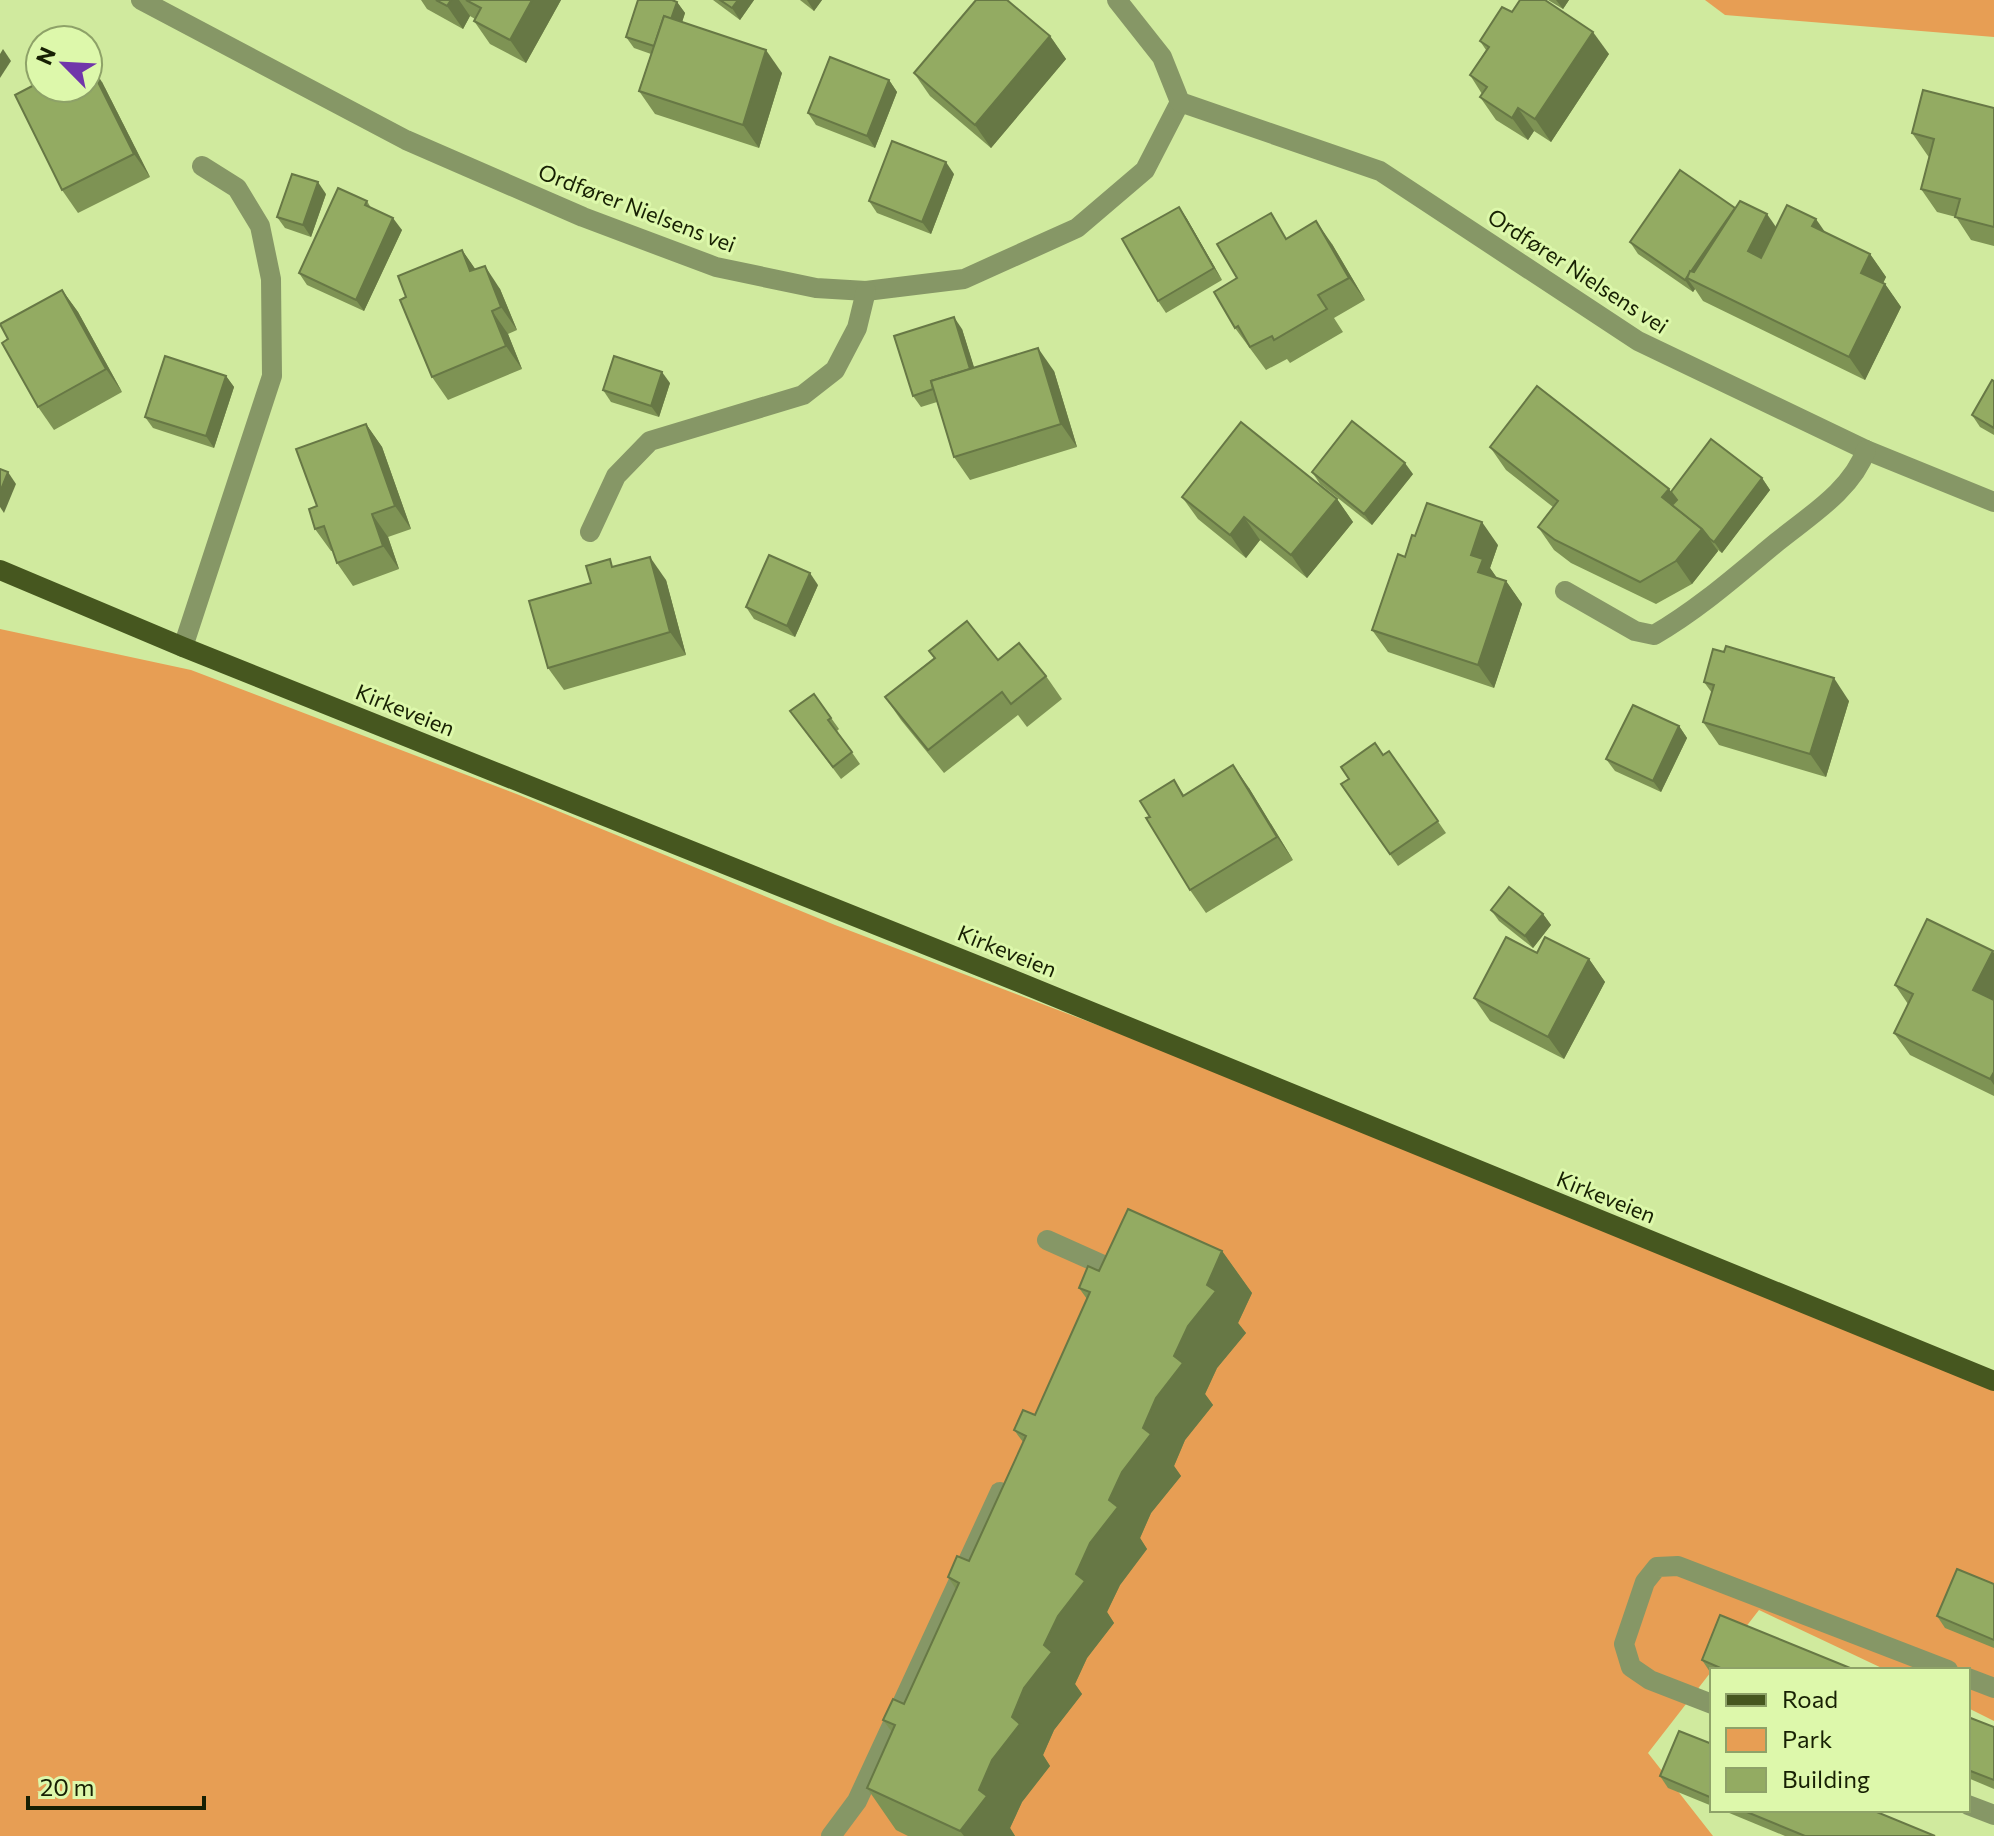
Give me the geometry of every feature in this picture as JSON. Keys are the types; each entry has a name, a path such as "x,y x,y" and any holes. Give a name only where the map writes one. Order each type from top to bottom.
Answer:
{"main road":[{"name":"Kirkeveien","path":"0,570 1994,1381"}],"street":[{"name":"Ordfører Nielsens vei","path":"141,0 406,140 583,217 716,267 816,288 866,291 964,279 1077,228 1145,170 1180,102 1380,171 1638,341 1866,450 1994,502"},
{"path":"1117,0 1162,57 1180,102"},
{"path":"183,647 272,376 271,279 260,226 237,188 202,166"},
{"path":"590,532 616,476 650,441 803,395 835,370 857,328 866,291"},
{"path":"1565,591 1635,631 1654,635 1690,614 1840,490 1861,463 1866,450"},
{"path":"1047,1240 1105,1266 1085,1310"},
{"path":"831,1836 857,1801 1011,1468"},
{"path":"1710,1703 1650,1680 1631,1667 1624,1644 1645,1582 1657,1567 1678,1566 1943,1668"},
{"path":"1970,1679 1994,1688"},
{"path":"1970,1806 1994,1815"}],"green space":[{"path":"1705,0 1994,0 1994,37 1725,15"},
{"path":"0,629 191,670 519,795 835,925 1483,1172 1994,1388 1994,1721 1970,1709 1970,1668 1882,1668 1759,1610 1714,1668 1710,1668 1710,1673 1648,1753 1713,1836 0,1836"}],"building":[{"path":"436,0 451,0 447,6"},
{"path":"466,0 532,0 510,40 474,21 481,8"},
{"path":"638,0 677,2 671,19 664,16 654,46 626,37"},
{"path":"720,0 738,0 732,8"},
{"path":"976,0 1007,0 1050,36 975,125 914,73"},
{"path":"1520,0 1545,0 1593,32 1535,119 1518,108 1512,118 1480,97 1487,87 1470,75 1489,47 1480,41 1502,7 1512,12"},
{"path":"664,16 766,50 743,125 639,91"},
{"path":"830,57 889,80 867,136 808,113"},
{"path":"24,90 24,104 104,104 104,94 134,154 62,190 15,95"},
{"path":"1923,90 1994,108 1994,227 1955,217 1960,199 1921,189 1934,139 1912,133"},
{"path":"892,141 946,162 922,222 869,201"},
{"path":"1680,170 1735,208 1685,280 1630,242"},
{"path":"292,174 318,182 303,225 277,217"},
{"path":"338,188 367,201 365,205 393,218 356,300 299,273"},
{"path":"1740,201 1767,214 1748,251 1761,258 1787,205 1816,219 1812,226 1870,254 1861,273 1885,284 1849,357 1687,278"},
{"path":"1179,207 1214,268 1158,301 1122,239"},
{"path":"1271,213 1286,239 1316,221 1349,278 1318,295 1327,309 1274,340 1272,336 1250,347 1214,292 1237,278 1217,244"},
{"path":"462,250 470,271 485,266 501,307 492,311 506,346 432,377 400,300 406,297 398,276"},
{"path":"62,290 106,369 38,407 2,343 8,339 0,324"},
{"path":"954,317 970,369 931,381 933,389 913,396 894,336"},
{"path":"1038,348 1061,424 954,457 931,381"},
{"path":"165,356 226,376 206,436 145,417"},
{"path":"614,356 662,372 651,406 603,390"},
{"path":"1994,381 1994,428 1972,415"},
{"path":"1537,386 1669,489 1662,497 1702,529 1676,561 1640,582 1555,540 1538,527 1558,501 1490,447"},
{"path":"1352,421 1405,463 1364,514 1312,472"},
{"path":"1241,422 1337,499 1291,555 1244,517 1230,535 1182,497"},
{"path":"366,424 395,506 372,514 383,546 337,563 324,526 315,529 309,509 317,506 296,449"},
{"path":"1711,439 1762,478 1714,542 1672,505 1677,500 1671,492"},
{"path":"0,469 8,472 0,492"},
{"path":"1427,503 1482,522 1471,555 1483,559 1478,572 1506,581 1478,665 1372,630 1398,554 1405,557"},
{"path":"769,555 810,573 787,626 746,607"},
{"path":"650,557 670,632 548,668 529,601 591,583 586,566 610,559 612,567"},
{"path":"967,621 998,660 1019,643 1046,676 1011,704 1002,692 928,750 885,697 935,658 929,651"},
{"path":"1726,646 1834,678 1810,754 1703,722 1714,685 1704,682 1713,649 1724,652"},
{"path":"814,694 831,718 828,720 852,752 833,767 790,711"},
{"path":"1633,705 1679,726 1653,781 1606,759"},
{"path":"1375,743 1383,755 1389,751 1438,821 1390,854 1341,784 1349,779 1341,767"},
{"path":"1233,765 1277,837 1190,890 1146,818 1150,817 1140,801 1174,780 1183,796"},
{"path":"1509,887 1543,914 1525,936 1491,910"},
{"path":"1927,919 1993,951 1973,990 1994,1000 1994,1072 1990,1079 1894,1033 1913,994 1895,985"},
{"path":"1506,937 1537,953 1545,937 1589,959 1548,1037 1474,998"},
{"path":"1128,1209 1222,1251 1207,1285 1216,1291 1188,1326 1174,1356 1183,1363 1156,1398 1143,1428 1151,1434 1122,1472 1109,1500 1118,1507 1090,1543 1076,1574 1085,1581 1058,1616 1044,1645 1052,1652 1024,1688 1012,1717 1020,1724 992,1760 979,1790 987,1796 960,1831 867,1788 895,1725 883,1720 893,1699 904,1704 959,1583 948,1577 957,1556 969,1561 1026,1436 1014,1430 1023,1410 1035,1415 1090,1292 1079,1288 1088,1266 1099,1271"},
{"path":"1957,1569 1994,1584 1994,1640 1937,1616"},
{"path":"1720,1615 1850,1668 1720,1668 1702,1660"},
{"path":"1970,1718 1994,1727 1994,1780 1970,1771"},
{"path":"1679,1731 1710,1743 1710,1797 1660,1776"},
{"path":"1747,1812 1877,1812 1935,1836 1805,1836"}]}
